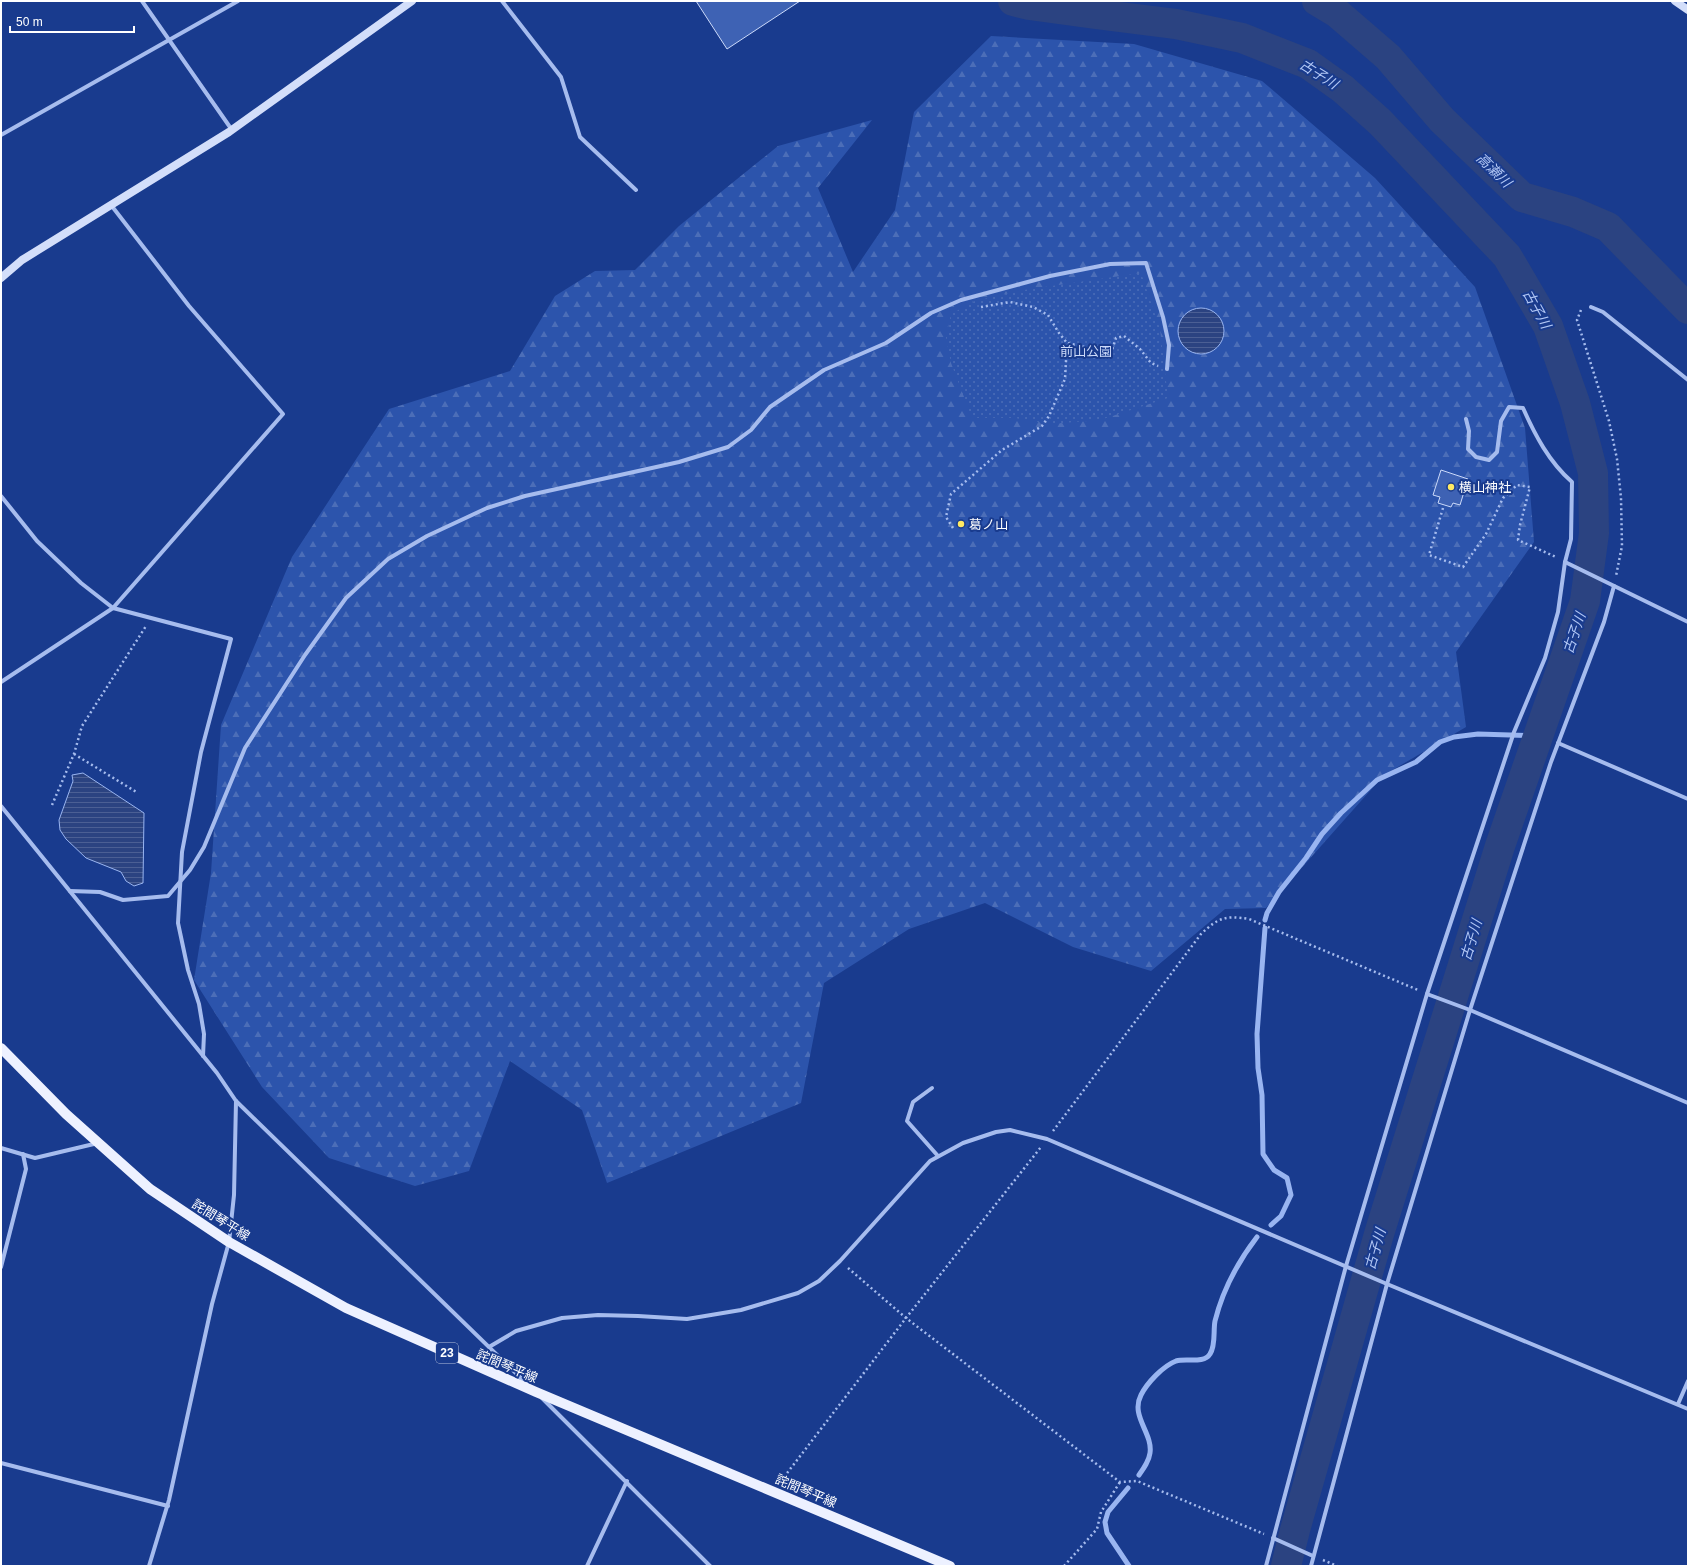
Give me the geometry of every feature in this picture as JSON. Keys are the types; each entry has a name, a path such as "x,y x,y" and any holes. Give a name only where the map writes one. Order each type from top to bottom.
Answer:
{"main road":[{"name":"詫間琴平線","path":"1,1048 66,1114 150,1189 228,1242 346,1308 536,1392 950,1566"}],"street":[{"path":"142,1 232,130"},
{"path":"1,135 238,1"},
{"path":"1,278 22,260 232,130 412,1"},
{"path":"502,1 561,77 580,137 636,190"},
{"path":"1675,1 1688,10"},
{"path":"1,682 113,608 283,414 189,306 111,204"},
{"path":"70,892 100,892 123,900 168,896 190,870 204,847 245,748 305,655 346,598 388,559 427,536 487,508 525,496 678,462 728,447 751,430 770,407 824,370 886,343 931,313 961,300 1050,276 1110,264 1146,263 1163,317 1169,345 1167,369"},
{"path":"1591,307 1603,312 1688,380"},
{"path":"1266,1566 1346,1266 1427,994 1511,739 1545,658 1558,612 1565,562 1571,539 1572,482 1558,470 1532,428 1523,408 1508,407 1501,421 1497,452 1489,460 1476,457 1468,449 1469,431 1466,419"},
{"path":"1,496 36,542 81,583 113,608 231,639 201,752 182,852 178,923 188,970 199,1004 204,1034 203,1056"},
{"path":"1565,562 1688,622"},
{"path":"1311,1566 1387,1284 1470,1010 1558,743 1604,622 1614,586"},
{"path":"1558,743 1688,799"},
{"path":"1,806 203,1056 236,1101 536,1392 710,1566"},
{"path":"1427,994 1470,1010 1688,1103"},
{"path":"932,1088 913,1102 907,1121 938,1156"},
{"path":"148,1566 168,1506 212,1304 228,1242 234,1195 236,1101"},
{"path":"489,1347 516,1331 562,1318 598,1315 687,1319 741,1310 798,1294 819,1281 840,1261 930,1161 963,1143 996,1132 1010,1130 1047,1139 1387,1284 1688,1408"},
{"path":"1,1148 35,1158 98,1143"},
{"path":"1,1267 26,1169 23,1154"},
{"path":"1678,1404 1688,1381"},
{"path":"1,1463 168,1506"},
{"path":"587,1566 626,1481"},
{"path":"1273,1538 1313,1556"}],"path":[{"path":"976,308 1010,302 1033,307 1048,316 1067,343 1089,348 1109,359 1116,338 1124,336 1140,349 1151,363 1167,369"},
{"path":"1591,307 1581,309 1577,320 1609,421 1617,459 1621,498 1622,546 1614,586"},
{"path":"953,528 946,517 951,494 1002,450 1042,426 1049,416 1065,379 1067,343"},
{"path":"1443,508 1429,555 1463,567 1486,534 1503,498 1517,485 1530,488 1520,525 1518,540 1565,562"},
{"path":"52,805 74,754 82,726 151,618"},
{"path":"74,754 138,793"},
{"path":"774,1491 906,1318 1047,1139 1201,934 1216,920 1238,917 1249,919 1427,994"},
{"path":"840,1261 906,1318 1120,1482 1136,1481 1273,1538"},
{"path":"1064,1566 1097,1529 1102,1512 1120,1482"},
{"path":"1313,1556 1338,1566"}],"green space":[{"path":"991,36 1134,44 1262,81 1375,178 1475,287 1525,428 1534,542 1456,652 1466,727 1384,775 1266,908 1225,909 1151,971 1073,947 985,903 909,929 824,983 801,1103 607,1183 582,1110 510,1061 469,1171 415,1186 329,1158 262,1087 194,980 211,873 221,725 292,557 389,409 510,371 555,296 595,271 635,270 679,226 778,146 872,120 818,188 853,272 895,210 914,112"},
{"name":"前山公園","path":"1141,273 1160,329 1168,398 1100,420 1050,424 1015,418 972,418 951,363 946,337 951,314 975,301 1024,290"}],"shaded area":[{"path":"1206,308 1210,309 1220,318 1223,322 1223,340 1214,350 1206,354 1196,354 1188,350 1179,340 1178,326 1182,318 1192,309"},
{"path":"83,773 144,813 143,883 134,886 126,881 121,872 86,858 66,839 60,830 59,820 73,781 72,775"}],"building":[{"path":"696,1 800,1 727,49"},
{"name":"横山神社","path":"1441,470 1468,479 1460,505 1453,503 1451,507 1438,503 1440,497 1433,495"}],"waterway":[{"name":"古子川","path":"1013,1 1029,5 1176,24 1242,38 1308,64 1343,89 1380,122 1507,256 1548,326 1575,403 1593,473 1594,533 1585,601 1500,846 1379,1234 1286,1566"},
{"name":"高瀬川","path":"1317,1 1337,13 1388,57 1442,120 1522,197 1573,212 1608,227 1688,309"},
{"path":"1265,920 1267,913 1279,892 1306,858 1322,834 1341,813 1377,780 1416,762 1440,742 1454,737 1478,734 1538,736"},
{"path":"1265,928 1257,1034 1258,1068 1262,1095 1263,1154 1274,1170 1287,1178 1291,1195 1281,1216 1271,1225"},
{"path":"1139,1475 1147,1462 1150,1453 1148,1438 1138,1410 1138,1403 1141,1395 1156,1375 1171,1363 1180,1360 1204,1359 1210,1354 1214,1342 1214,1325 1222,1298 1237,1267 1257,1237"},
{"path":"1128,1488 1108,1512 1105,1522 1107,1533 1129,1566"}],"place":[{"name":"横山神社","path":"1451,487"},
{"name":"葛ノ山","path":"961,524"}]}
